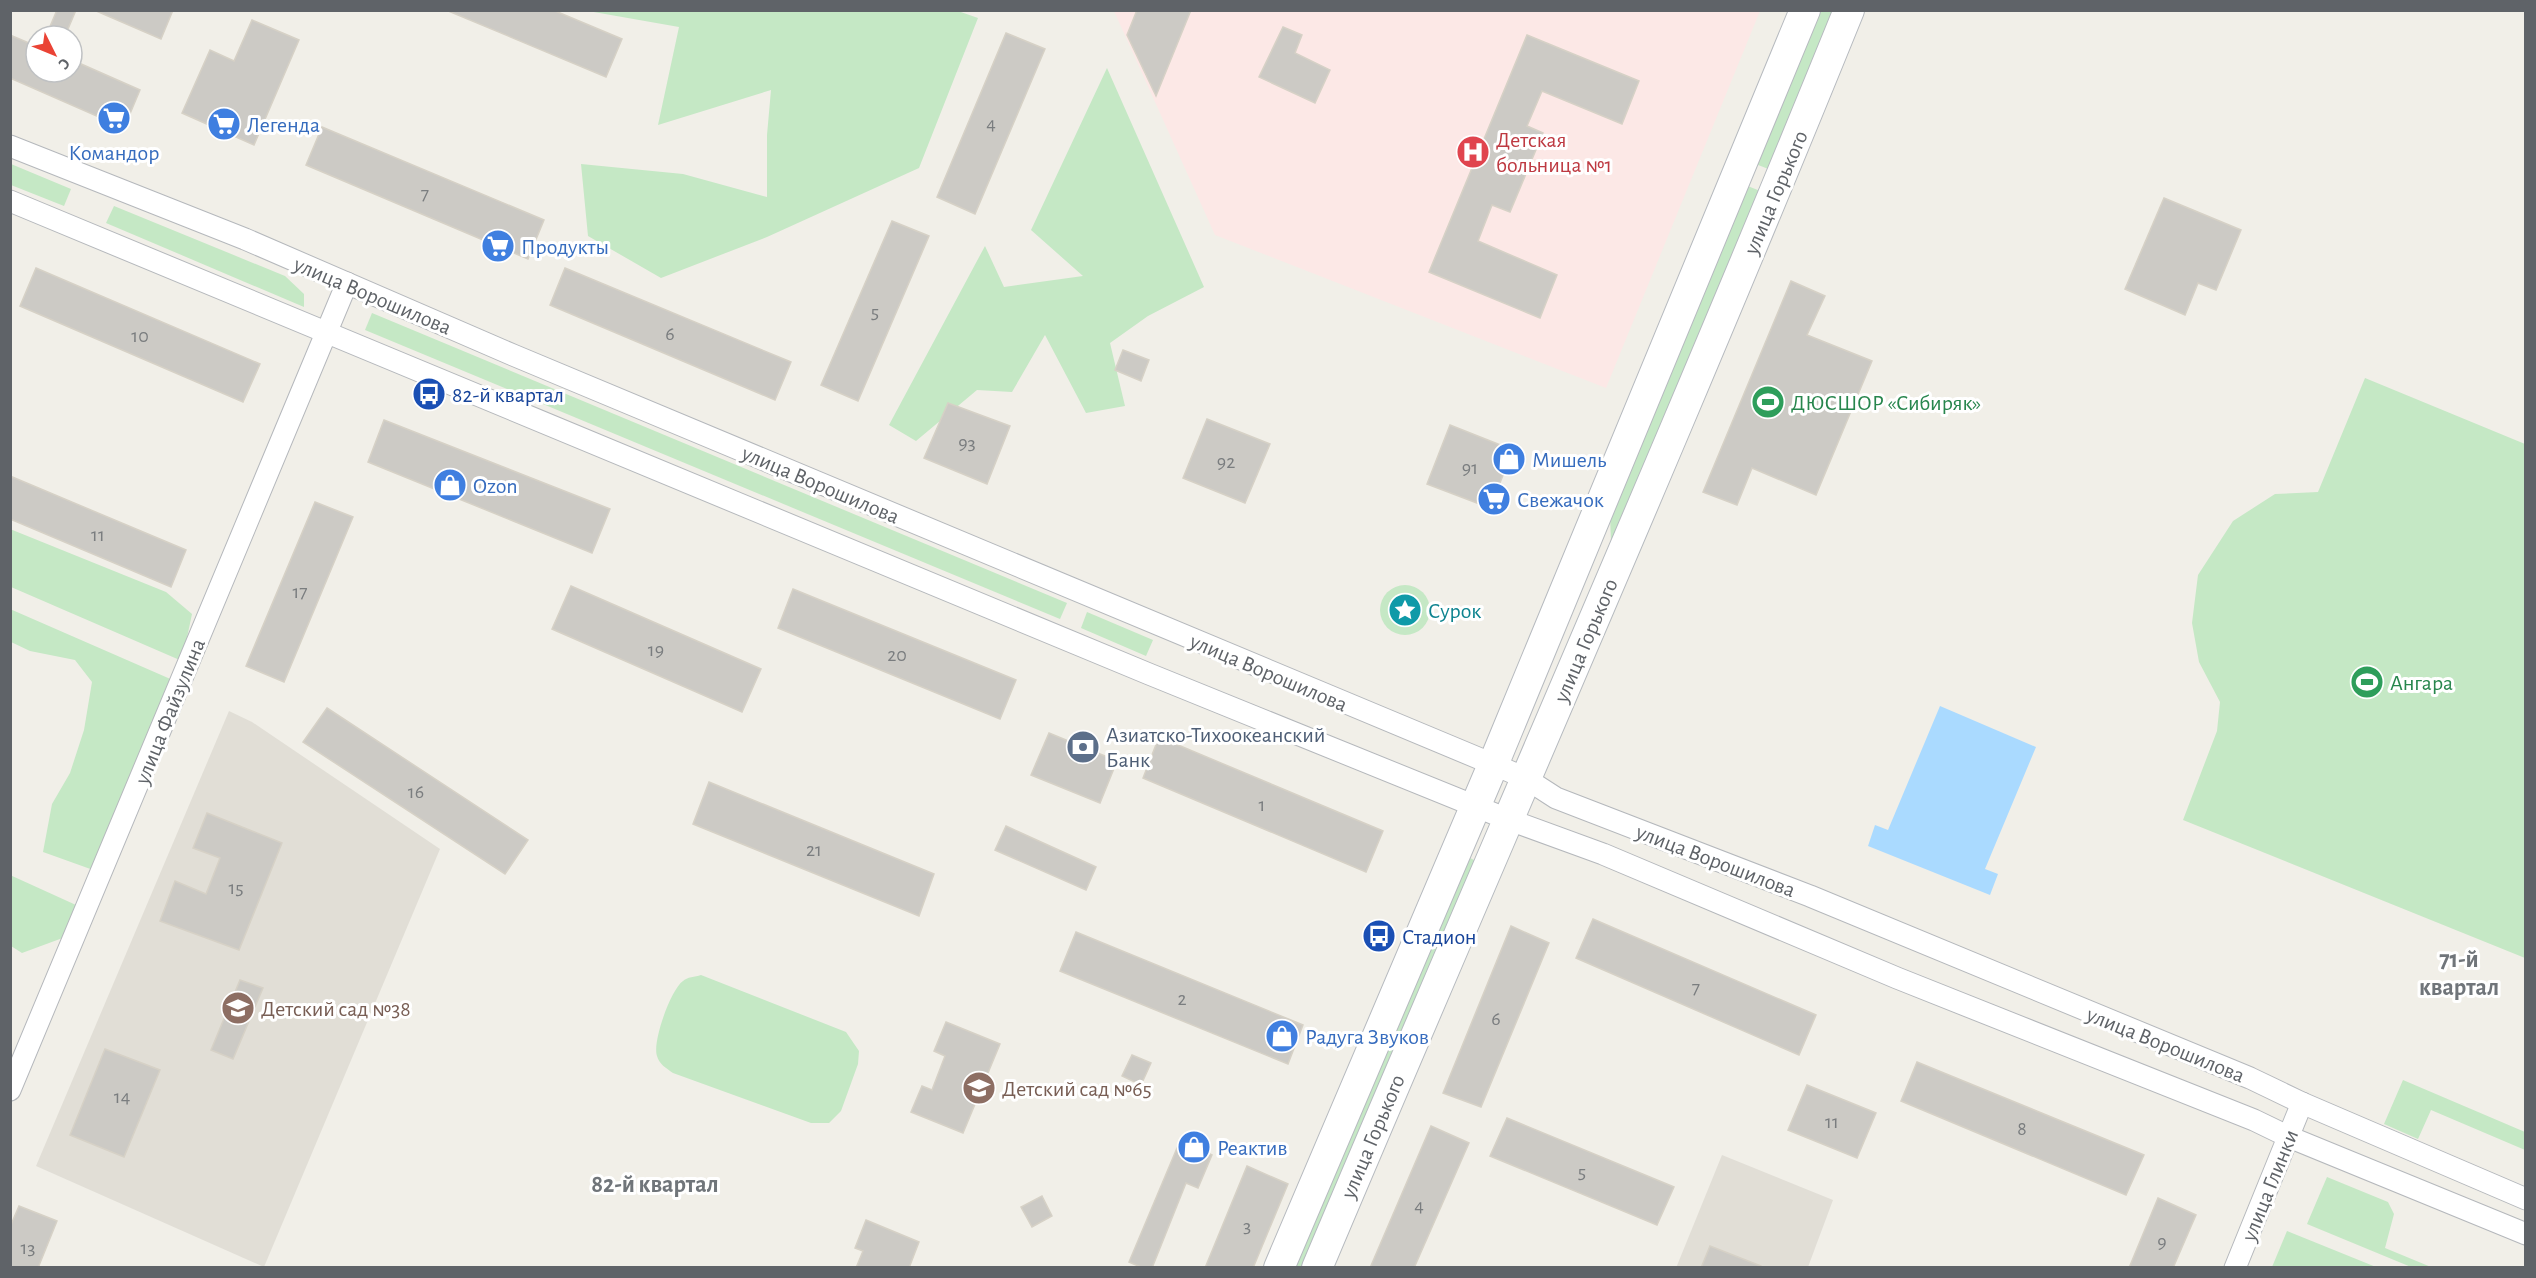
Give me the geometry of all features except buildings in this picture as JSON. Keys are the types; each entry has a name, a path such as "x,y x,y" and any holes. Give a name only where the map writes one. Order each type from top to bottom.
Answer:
{"main road":[{"name":"улица Горького","path":"1279,1268 1476,806 1748,153 1805,10"},
{"name":"улица Горького","path":"1317,1268 1785,170 1849,10"},
{"path":"1748,153 1744,169 1751,179 1761,182 1770,181 1785,170"}],"street":[{"name":"улица Ворошилова","path":"10,146 245,239 513,355 1525,778 1556,798 1810,896 2250,1078 2302,1103 2526,1199"},
{"name":"улица Ворошилова","path":"10,201 1149,674 1507,819 1603,854 1897,978 2254,1120 2289,1137 2526,1234"},
{"name":"улица Файзулина","path":"10,1090 187,671 346,283"},
{"name":"улица Глинки","path":"2235,1268 2302,1103"}],"shaded area":[{"path":"1114,11 1760,11 1606,388 1215,235"},
{"name":"Детский сад №38","path":"229,711 252,722 440,849 264,1267 36,1166"},
{"path":"1722,1155 1833,1200 1808,1267 1676,1268"}],"green space":[{"path":"588,11 958,11 978,18 919,168 767,237 661,278 588,236 581,164 683,174 767,197 767,135 771,90 658,125 679,27"},
{"path":"1815,11 1836,11 1771,170 1753,163"},
{"path":"1107,68 1204,287 1148,316 1110,343 1125,406 1086,413 1045,335 1012,392 977,390 916,441 889,425 985,246 1004,287 1083,276 1031,230"},
{"path":"11,164 71,189 64,206 11,185"},
{"path":"1745,185 1763,192 1611,542 1610,515"},
{"path":"114,206 285,276 304,294 304,307 106,223"},
{"path":"372,313 1067,603 1060,619 365,330"},
{"name":"Ангара","path":"2365,378 2525,444 2525,958 2183,820 2217,731 2220,702 2199,662 2192,623 2198,575 2233,521 2275,494 2318,492"},
{"path":"10,529 166,592 192,614 182,661 11,587"},
{"path":"1400,585 1410,585 1423,592 1430,605 1430,615 1423,628 1410,635 1400,635 1391,631 1384,624 1380,615 1380,605 1384,596 1391,589"},
{"path":"10,609 175,681 96,871 43,852 52,804 70,773 84,730 92,682 75,660 30,651 11,642"},
{"path":"1087,612 1153,640 1146,656 1081,628"},
{"path":"1464,855 1478,862 1305,1267 1290,1268"},
{"path":"10,875 76,905 68,936 22,953 11,946"},
{"path":"701,975 846,1032 859,1051 858,1064 841,1111 829,1123 811,1123 673,1073 661,1064 657,1056 657,1040 668,1005 683,981"},
{"path":"2403,1080 2525,1132 2525,1150 2431,1110 2418,1139 2384,1124"},
{"path":"2327,1177 2388,1202 2394,1214 2385,1248 2431,1267 2411,1267 2307,1224"},
{"path":"2287,1231 2376,1267 2272,1267"}],"water":[{"path":"1940,706 2036,747 1985,869 1998,874 1990,895 1868,846 1875,825 1888,830"}],"place":[{"name":"Командор","path":"114,118"},
{"name":"Легенда","path":"224,124"},
{"name":"Детская больница №1","path":"1473,152"},
{"name":"Продукты","path":"498,246"},
{"name":"82-й квартал","path":"429,394"},
{"name":"ДЮСШОР «Сибиряк»","path":"1768,402"},
{"name":"Мишель","path":"1509,459"},
{"name":"Ozon","path":"450,485"},
{"name":"Свежачок","path":"1494,499"},
{"name":"Сурок","path":"1405,610"},
{"name":"Ангара","path":"2367,682"},
{"name":"Азиатско-Тихоокеанский Банк","path":"1083,747"},
{"name":"Стадион","path":"1379,936"},
{"name":"Детский сад №38","path":"238,1008"},
{"name":"Радуга Звуков","path":"1282,1036"},
{"name":"Детский сад №65","path":"979,1088"},
{"name":"Реактив","path":"1194,1147"}],"district":[{"name":"71-й квартал","path":"2459,973"},
{"name":"82-й квартал","path":"655,1184"}]}
